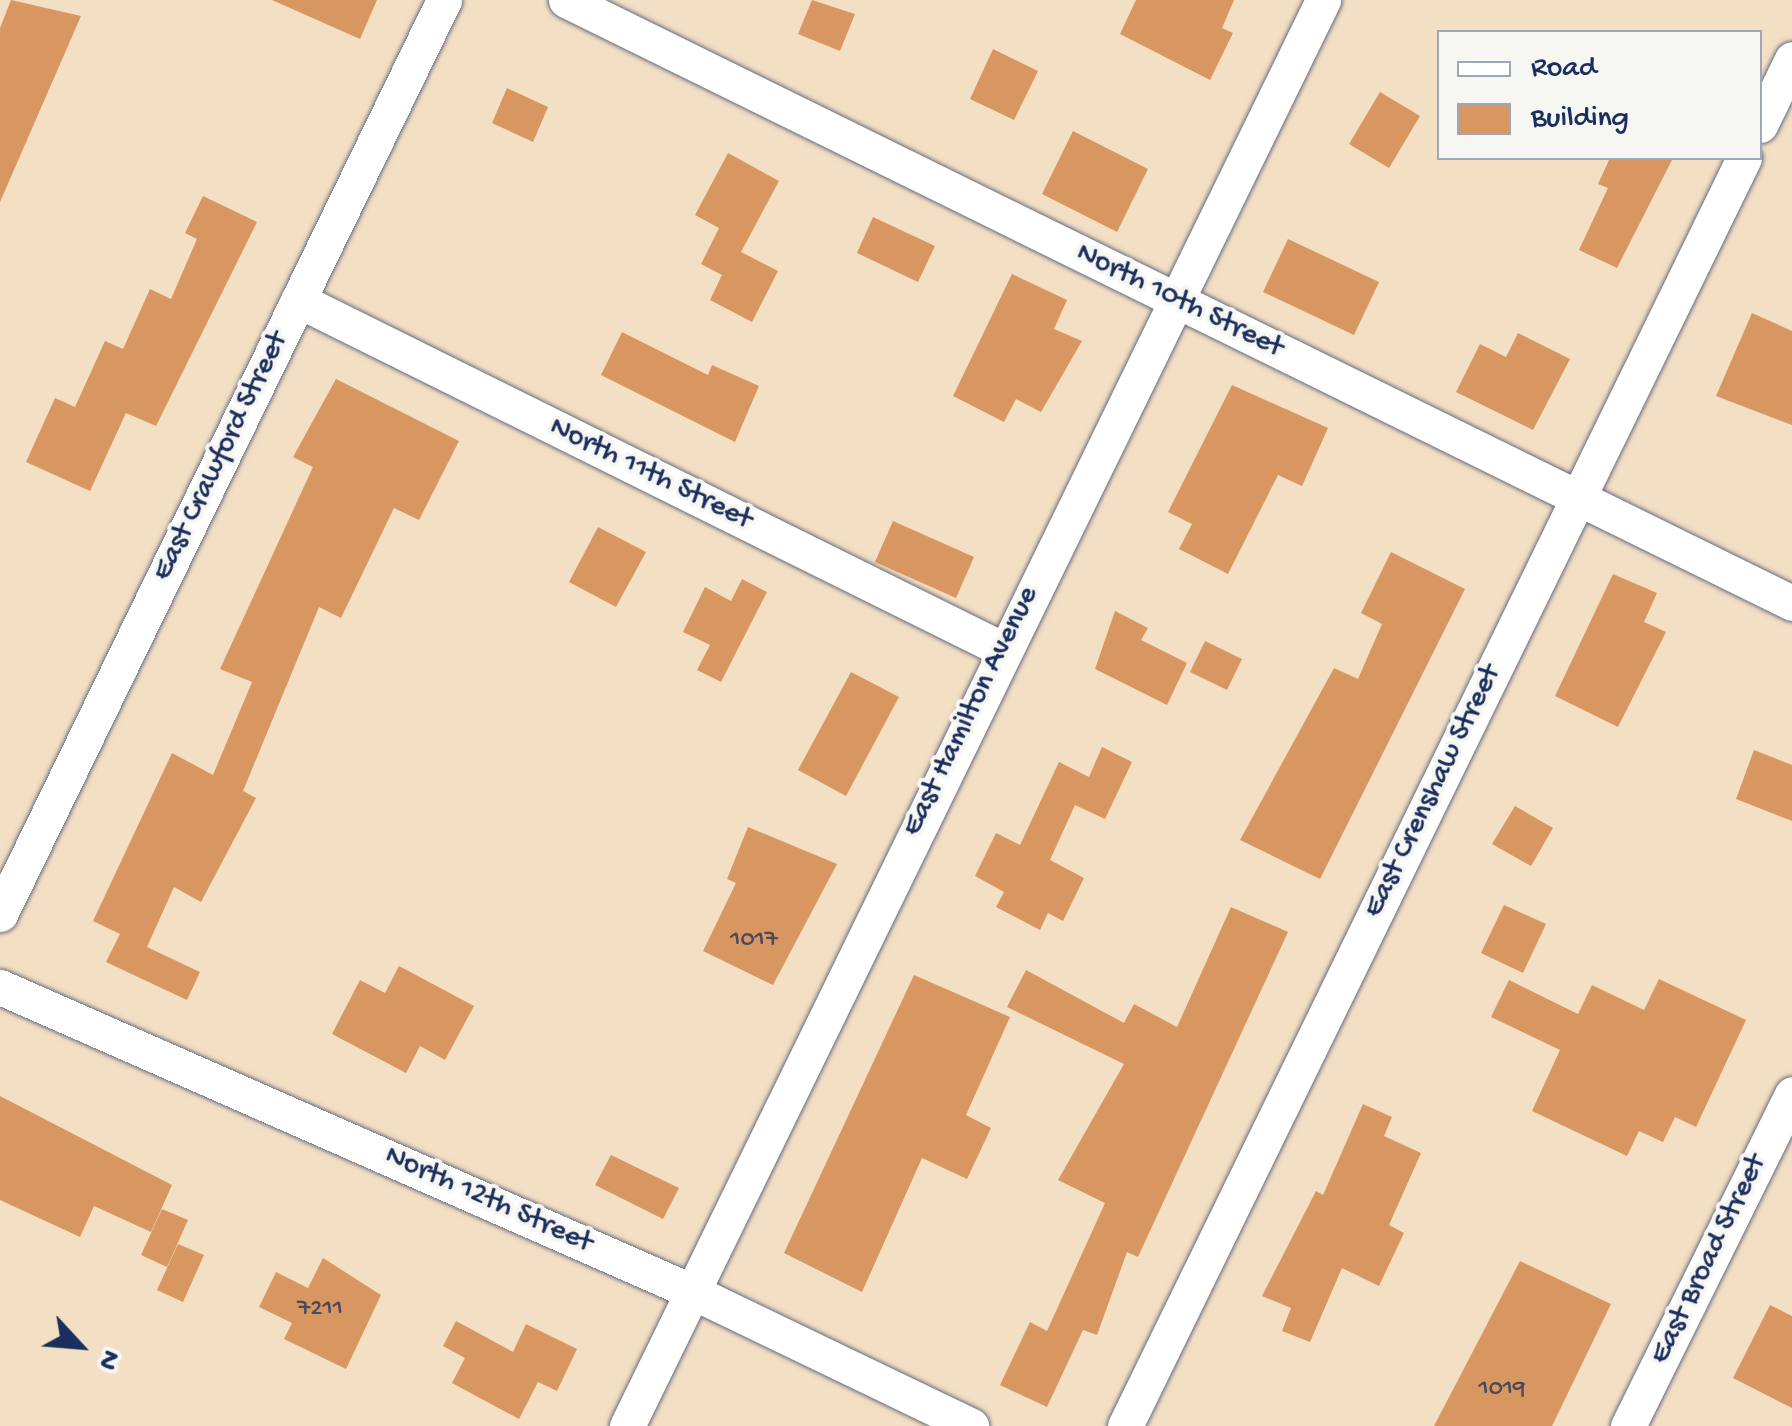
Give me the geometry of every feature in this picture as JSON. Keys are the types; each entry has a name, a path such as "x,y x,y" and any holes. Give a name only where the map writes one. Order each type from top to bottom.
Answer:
{"street":[{"name":"East Crawford Street","path":"0,914 444,0"},
{"name":"North 10th Street","path":"566,0 1792,604"},
{"name":"East Hamilton Avenue","path":"627,1426 1002,649 1323,0"},
{"path":"1762,121 1792,59"},
{"name":"East Crenshaw Street","path":"1124,1426 1743,160"},
{"name":"North 11th Street","path":"298,300 1002,649"},
{"name":"North 12th Street","path":"0,986 691,1291 971,1426"},
{"name":"East Broad Street","path":"1628,1426 1792,1094"}],"building":[{"path":"11,0 81,16 0,202 0,28"},
{"path":"272,0 377,0 360,39"},
{"path":"812,0 855,14 840,51 798,34"},
{"path":"1136,0 1234,0 1222,28 1233,33 1210,80 1120,34"},
{"path":"993,49 1038,71 1014,120 970,99"},
{"path":"507,88 548,107 533,142 492,123"},
{"path":"1380,92 1420,116 1389,168 1349,144"},
{"path":"1073,131 1148,169 1117,232 1042,194"},
{"path":"728,153 779,181 741,252 778,271 752,322 710,300 722,275 701,264 719,228 695,215"},
{"path":"1609,160 1672,160 1617,268 1579,250 1608,188 1598,184"},
{"path":"203,196 257,222 156,426 126,413 90,491 26,462 55,398 75,407 105,341 123,349 150,289 171,299 197,239 185,233"},
{"path":"873,217 935,246 918,282 857,253"},
{"path":"1288,239 1379,282 1354,335 1263,292"},
{"path":"1012,274 1067,300 1054,329 1082,341 1041,412 1016,399 1004,422 953,396"},
{"path":"1752,313 1792,331 1792,425 1716,396"},
{"path":"622,332 708,375 712,365 759,386 735,442 601,375"},
{"path":"1518,333 1570,359 1533,430 1456,392 1480,344 1506,357"},
{"path":"336,379 459,441 419,520 394,508 341,618 319,607 243,791 256,798 201,902 174,887 147,947 200,972 187,1000 106,962 120,934 93,921 172,753 213,775 252,682 220,669 313,467 293,457"},
{"path":"1232,385 1328,428 1302,486 1278,475 1228,574 1179,549 1192,524 1168,512"},
{"path":"893,521 974,557 956,598 875,562"},
{"path":"598,527 646,552 616,607 569,582"},
{"path":"1391,552 1465,589 1320,879 1240,840 1334,668 1358,679 1382,624 1361,613"},
{"path":"1613,574 1657,593 1644,622 1666,632 1618,727 1555,696"},
{"path":"742,579 767,592 721,682 697,670 710,645 683,632 705,587 731,601"},
{"path":"1115,611 1148,628 1141,640 1187,663 1167,705 1095,669"},
{"path":"1205,641 1242,659 1227,690 1190,672"},
{"path":"851,672 899,697 846,796 798,770"},
{"path":"1102,747 1132,762 1105,819 1075,805 1050,860 1084,878 1063,921 1048,913 1040,930 996,907 1004,892 975,876 996,833 1020,845 1059,762 1089,777"},
{"path":"1754,750 1792,765 1792,821 1736,799"},
{"path":"1515,806 1553,828 1531,866 1492,844"},
{"path":"748,827 837,864 773,985 703,951 736,883 727,879"},
{"path":"1504,905 1546,924 1523,973 1481,953"},
{"path":"1231,907 1288,932 1138,1257 1127,1252 1097,1335 1083,1330 1047,1407 1000,1385 1030,1322 1047,1331 1105,1203 1058,1180 1124,1064 1007,1007 1026,970 1124,1023 1134,1004 1177,1027"},
{"path":"399,966 474,1006 445,1060 420,1046 406,1073 332,1034 360,980 385,993"},
{"path":"914,975 1010,1017 966,1115 991,1128 967,1179 922,1158 862,1292 784,1253"},
{"path":"1659,979 1746,1020 1696,1127 1675,1117 1663,1142 1639,1131 1627,1156 1532,1111 1560,1050 1491,1017 1509,980 1578,1014 1592,985 1644,1010"},
{"path":"0,1096 172,1185 151,1232 94,1206 80,1237 0,1200"},
{"path":"1363,1104 1392,1117 1384,1136 1421,1153 1389,1225 1404,1233 1379,1286 1342,1268 1310,1342 1282,1331 1291,1308 1262,1296 1316,1191 1323,1195"},
{"path":"611,1155 679,1188 663,1219 595,1185"},
{"path":"162,1209 188,1220 167,1267 141,1255"},
{"path":"178,1244 204,1255 183,1302 157,1290"},
{"path":"323,1258 381,1295 346,1369 284,1339 292,1323 259,1307 276,1272 308,1288"},
{"path":"1520,1261 1611,1304 1552,1426 1434,1426"},
{"path":"1770,1305 1792,1316 1792,1408 1733,1378"},
{"path":"456,1321 513,1352 526,1324 577,1349 557,1391 538,1382 519,1419 452,1383 465,1358 443,1346"}]}
